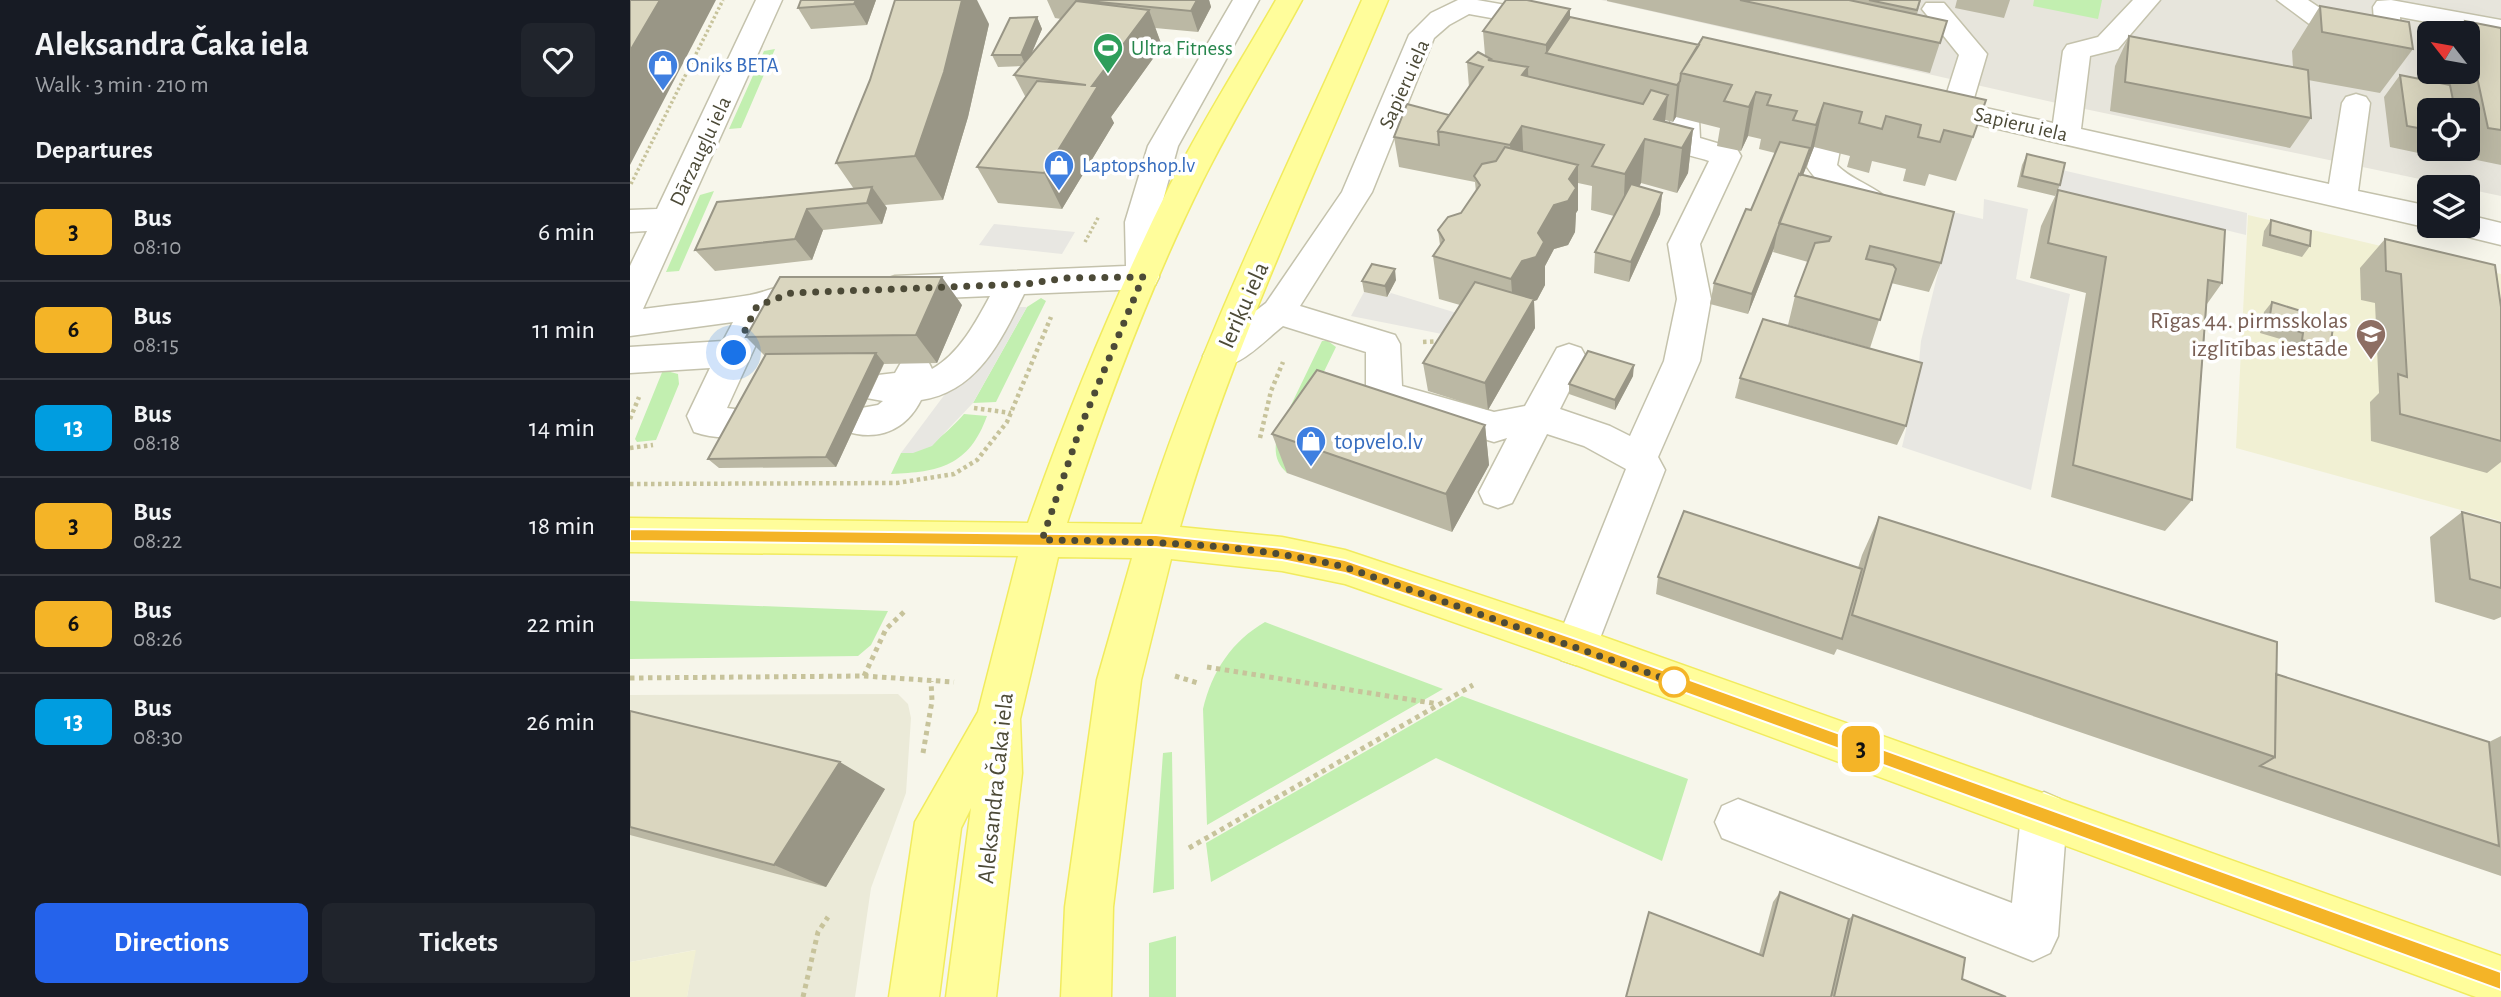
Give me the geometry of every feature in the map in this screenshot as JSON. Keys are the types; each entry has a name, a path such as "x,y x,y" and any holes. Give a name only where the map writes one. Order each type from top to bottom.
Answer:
{"main road":[{"path":"1042,540 1081,426 1143,277 1187,182 1289,0"},
{"name":"Ieriķu iela","path":"1156,541 1189,433 1220,356 1375,0"},
{"path":"630,535 1156,541 1282,554 1345,567 1576,646 2501,981"},
{"name":"Aleksandra Čaka iela","path":"971,997 999,773 998,719 1042,540"},
{"path":"1086,997 1089,907 1119,680 1156,541"},
{"path":"914,997 938,822 998,719"}],"street":[{"name":"Dārzaugļu iela","path":"630,302 769,0"},
{"path":"630,323 757,306 791,293 857,289 947,295 1012,284 1050,296 1143,277 1141,222 1163,146 1246,0"},
{"path":"2066,134 2077,51 2108,43 2147,0"},
{"path":"2290,0 2321,20 2388,33 2386,7 2501,28"},
{"name":"Sapieru iela","path":"1220,356 1278,312 1316,259 1357,192 1422,35 1440,19 1466,3 1580,27"},
{"path":"1927,5 1973,54 1956,110"},
{"name":"Sapieru iela","path":"1903,98 2417,214"},
{"path":"2342,197 2356,103"},
{"path":"1639,458 1682,361 1694,299 1684,244 1726,156 1685,143 1684,120"},
{"path":"1825,150 1822,167 1837,184 1877,206"},
{"path":"630,221 668,219"},
{"path":"2480,229 2501,233"},
{"path":"947,295 962,269 975,265 1034,264 1050,296"},
{"path":"858,421 881,420 901,407 900,379 937,383 961,368 999,311 1012,284"},
{"path":"737,401 734,353 757,306"},
{"path":"1278,312 1383,344 1384,395 1494,427 1538,417 1597,436 1639,458 1646,470 1576,646"},
{"path":"630,360 734,353"},
{"path":"1498,492 1569,357"},
{"path":"1738,822 2033,936 2044,815"}],"path":[{"path":"630,185 723,0"},
{"path":"630,484 925,481 954,474 976,460 992,444 1007,422 1050,296"},
{"path":"970,408 1011,413"},
{"path":"630,448 653,445"},
{"path":"864,676 886,629 906,610"},
{"path":"1207,667 1438,704"},
{"path":"630,678 864,676 954,682"},
{"path":"1175,676 1198,683"},
{"path":"1189,848 1473,685"},
{"path":"803,997 818,932 828,917"}],"shaded area":[{"path":"1601,0 2501,0 2501,196 2480,192 2480,175 2417,175 2417,178 2061,104"},
{"path":"2062,170 2247,213 2246,235 2094,198 2092,205 2055,196"},
{"path":"1984,199 2028,209 2016,279 2070,294 2031,490 1902,447 1917,383 1921,341 1953,212 1983,219"},
{"name":"Rīgas 44. pirmsskolas izglītības iestāde","path":"2248,215 2501,274 2501,521 2236,448"},
{"path":"994,224 1075,232 1062,254 979,245"},
{"path":"1364,292 1387,297 1391,293 1460,314 1447,335 1351,316"},
{"path":"1010,307 1027,307 973,403 932,446 913,453 901,453"},
{"path":"898,694 908,704 911,718 906,793 871,888 855,997 687,997 695,950 630,962 630,695"},
{"path":"696,950 687,997 630,997 630,962"}],"green space":[{"path":"2034,0 2102,0 2098,19 2033,6"},
{"path":"775,49 741,128 729,129 764,51"},
{"path":"714,191 679,271 666,272 700,195"},
{"path":"1041,298 1046,301 996,402 973,403 1027,307"},
{"path":"1322,341 1328,341 1336,347 1315,390 1287,473 1276,454 1278,432"},
{"path":"663,370 678,374 679,384 656,440 637,442 635,439"},
{"path":"964,414 987,416 980,433 961,456 938,468 891,474 901,453 928,446"},
{"path":"630,601 888,611 871,645 858,656 630,659"},
{"path":"1265,622 1443,689 1207,825 1203,709 1207,695 1225,658 1243,638"},
{"path":"1462,696 1688,779 1662,861 1436,758 1211,882 1206,843"},
{"path":"1172,752 1174,889 1153,893 1163,753"},
{"path":"1176,936 1176,997 1149,997 1149,943"}],"building":[{"path":"630,0 660,0 630,51"},
{"path":"801,0 856,0 854,4 798,8"},
{"path":"895,0 962,0 944,72 915,156 836,163 870,80"},
{"path":"1078,0 1197,0 1191,11"},
{"path":"1506,0 1527,0 1570,9 1546,45 1483,31"},
{"path":"1740,0 1849,0 1947,21 1940,43"},
{"path":"1869,0 1920,0 1917,10"},
{"path":"1076,1 1149,10 1092,86 1098,86 1044,173 977,167 1037,81 1086,85 1014,75"},
{"path":"2320,6 2409,22 2413,49 2322,32"},
{"path":"1037,17 1021,55 992,55 1010,18"},
{"path":"1570,17 1699,45 1681,73 1677,85 1546,53"},
{"path":"2480,24 2501,28 2501,130 2488,128 2479,84"},
{"path":"2129,36 2308,70 2311,118 2125,82"},
{"path":"1703,37 1986,100 1973,137 1944,130 1940,142 1918,137 1921,125 1886,116 1882,129 1859,123 1862,112 1824,103 1816,125 1793,120 1797,111 1767,105 1771,95 1756,92 1749,107 1724,101 1732,85 1681,73"},
{"path":"1478,52 1491,59 1488,60 1528,67 1522,75 1643,104 1651,90 1668,95 1654,119 1693,129 1682,148 1645,139 1625,174 1592,166 1604,145 1522,126 1510,145 1438,131 1483,67 1467,62"},
{"path":"2400,75 2417,78 2417,84 2450,85 2453,98 2417,98 2417,128 2407,126"},
{"path":"1407,104 1449,115 1438,131 1439,145 1394,137"},
{"path":"1780,142 1810,148 1752,294 1714,283 1746,209 1751,210"},
{"path":"1505,147 1578,165 1569,179 1576,188 1568,201 1554,205 1538,233 1544,242 1536,257 1522,261 1511,279 1433,256 1444,240 1438,230 1448,217 1461,213 1480,185 1474,176 1482,164 1496,161"},
{"path":"2027,154 2065,163 2060,185 2022,176"},
{"path":"1799,174 1954,212 1941,263 1870,246 1866,259 1893,265 1896,269 1880,320 1795,296 1815,243 1829,241 1831,237 1779,223"},
{"path":"1631,184 1662,193 1631,262 1595,252"},
{"path":"872,187 867,203 807,209 795,239 695,250 717,202"},
{"path":"2058,190 2225,230 2222,283 2208,280 2192,500 2073,465 2106,257 2048,243"},
{"path":"2271,220 2311,231 2310,246 2270,235"},
{"path":"2385,239 2495,265 2501,307 2501,441 2400,414 2398,374 2407,377 2401,274 2386,271"},
{"path":"1372,264 1395,269 1385,286 1362,281"},
{"path":"780,277 942,277 916,335 746,337"},
{"path":"1475,282 1534,299 1485,383 1423,363"},
{"path":"2272,302 2301,311 2301,317 2333,327 2330,349 2302,340 2303,333 2269,322"},
{"path":"1763,319 1922,363 1906,426 1740,378"},
{"path":"1588,351 1634,365 1615,400 1569,384"},
{"path":"876,353 826,457 708,459 766,354"},
{"path":"1317,370 1485,425 1446,494 1272,434"},
{"path":"1684,511 1862,569 1842,639 1658,577"},
{"path":"2462,512 2501,523 2501,588 2470,579"},
{"path":"1879,517 2277,642 2275,757 1852,615"},
{"path":"2276,674 2489,742 2499,846 2260,766 2275,757"},
{"path":"630,711 840,762 774,865 630,827"},
{"path":"1780,892 1849,919 1831,997 1626,997 1649,912 1763,956"},
{"path":"1853,915 1965,958 1962,979 2006,997 1834,997"}],"bus line":[{"name":"3","path":"630,535 1156,541 1282,554 1345,567 1576,646 2501,981"}],"place":[{"name":"Ultra Fitness","path":"1108,75"},
{"name":"Oniks BETA","path":"663,92"},
{"name":"Laptopshop.lv","path":"1059,192"},
{"name":"Rīgas 44. pirmsskolas izglītības iestāde","path":"2371,361"},
{"name":"topvelo.lv","path":"1311,468"}],"route":[{"path":"734,353 757,306 791,293 1026,284 1066,278 1143,277 1081,426 1042,540 1156,541 1307,558 1345,567 1680,684 1674,682"}]}
